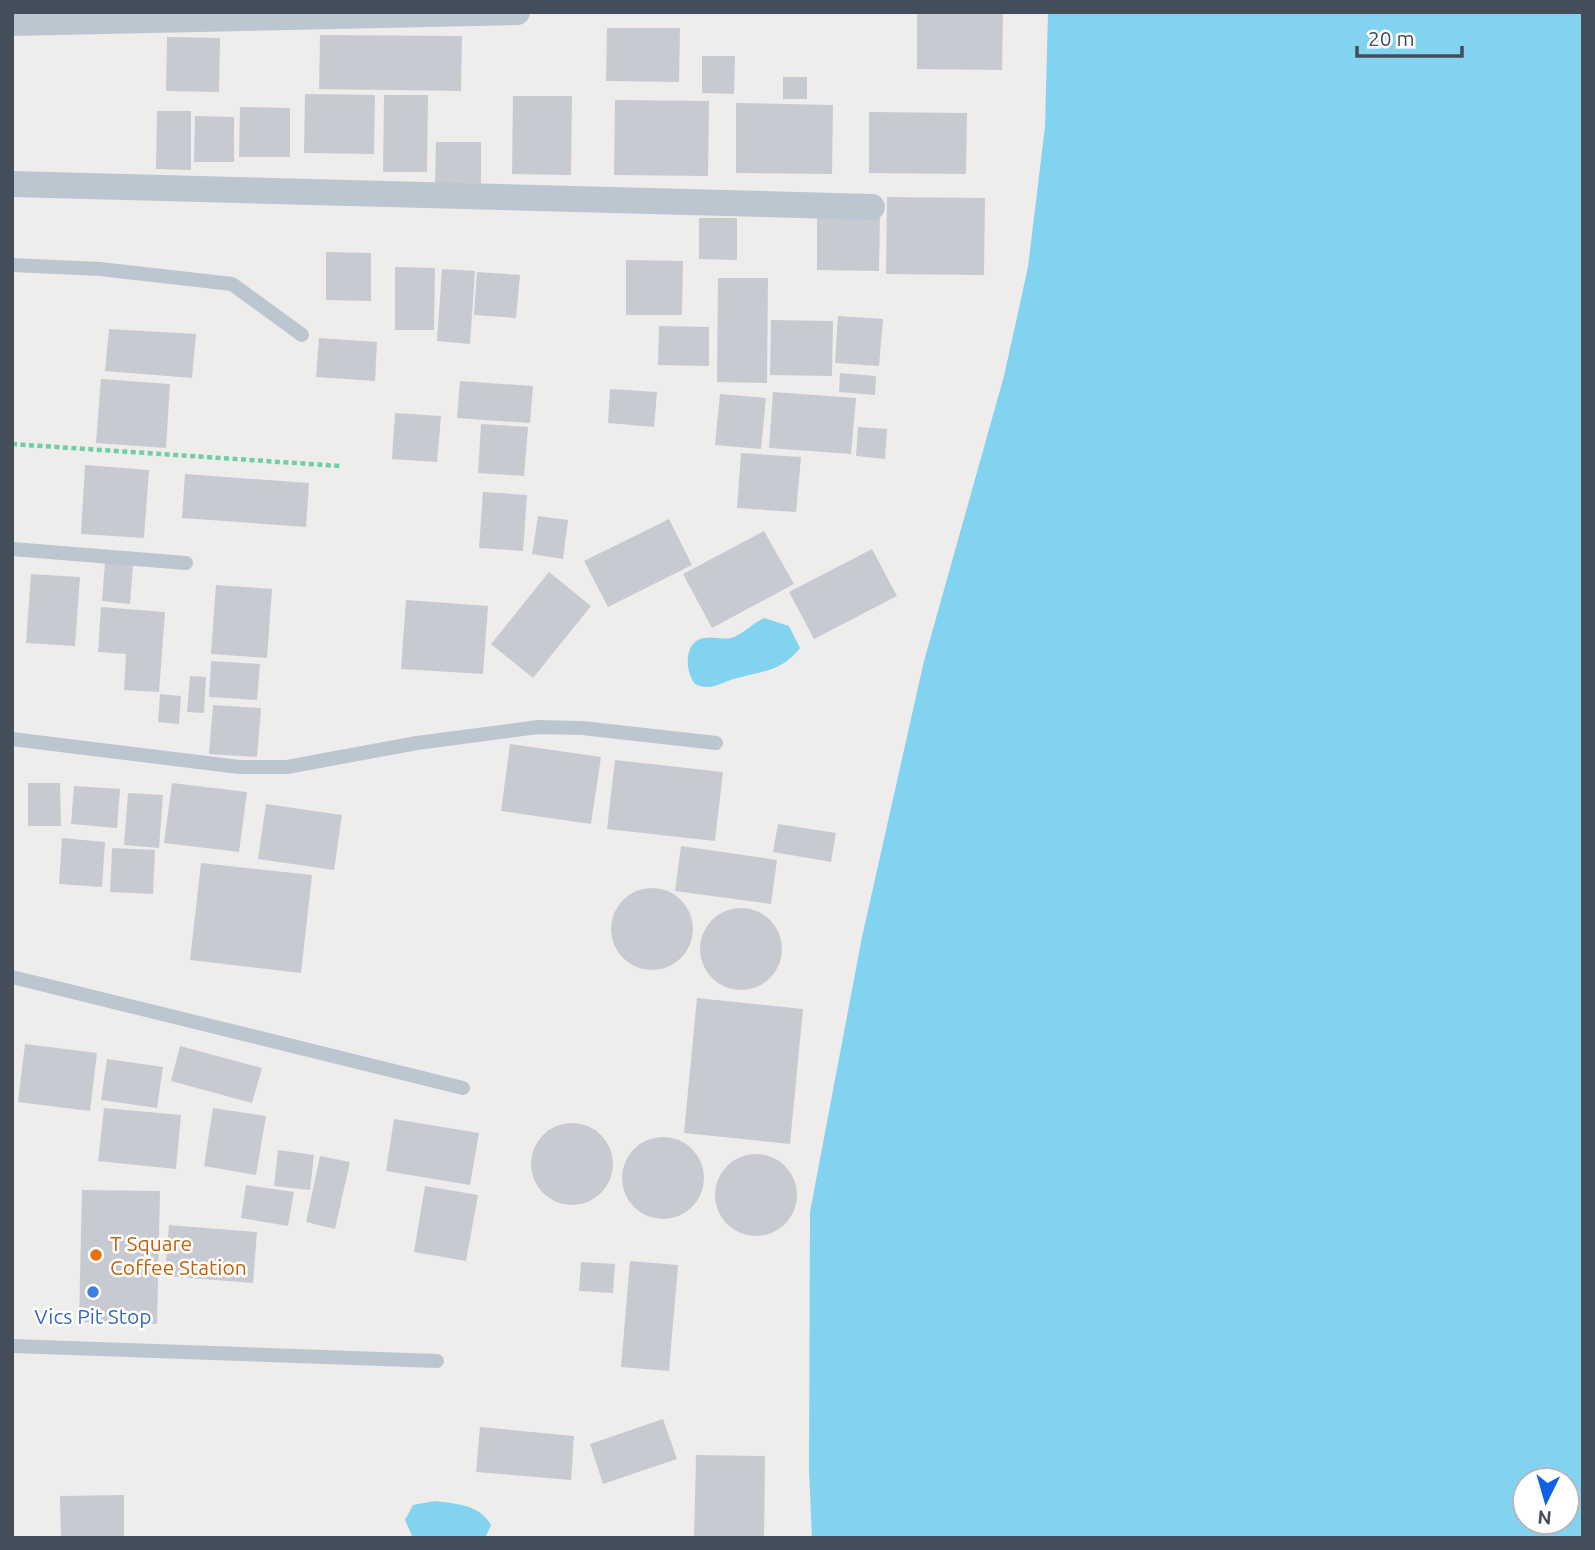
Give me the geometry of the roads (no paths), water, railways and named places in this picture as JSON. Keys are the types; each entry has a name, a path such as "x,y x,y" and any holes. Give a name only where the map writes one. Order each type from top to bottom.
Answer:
{"street":[{"path":"12,23 517,12"},
{"path":"12,184 872,207"}],"lane":[{"path":"12,265 100,269 232,284 302,335"},
{"path":"12,549 186,563"},
{"path":"12,739 251,767 287,767 428,741 538,727 582,728 716,743"},
{"path":"12,977 463,1088"},
{"path":"12,1346 437,1361"}],"water":[{"path":"1048,12 1583,12 1583,1538 812,1538 809,1471 810,1212 862,937 924,661 1004,376 1028,267 1045,127"},
{"path":"764,618 789,626 800,648 793,656 772,669 716,685 706,687 695,684 689,672 688,658 692,645 697,640 735,636"},
{"path":"435,1501 459,1504 480,1513 491,1525 485,1538 413,1538 405,1520 413,1505"}],"place":[{"name":"T Square Coffee Station","path":"96,1255"},
{"name":"Vics Pit Stop","path":"93,1292"}]}
